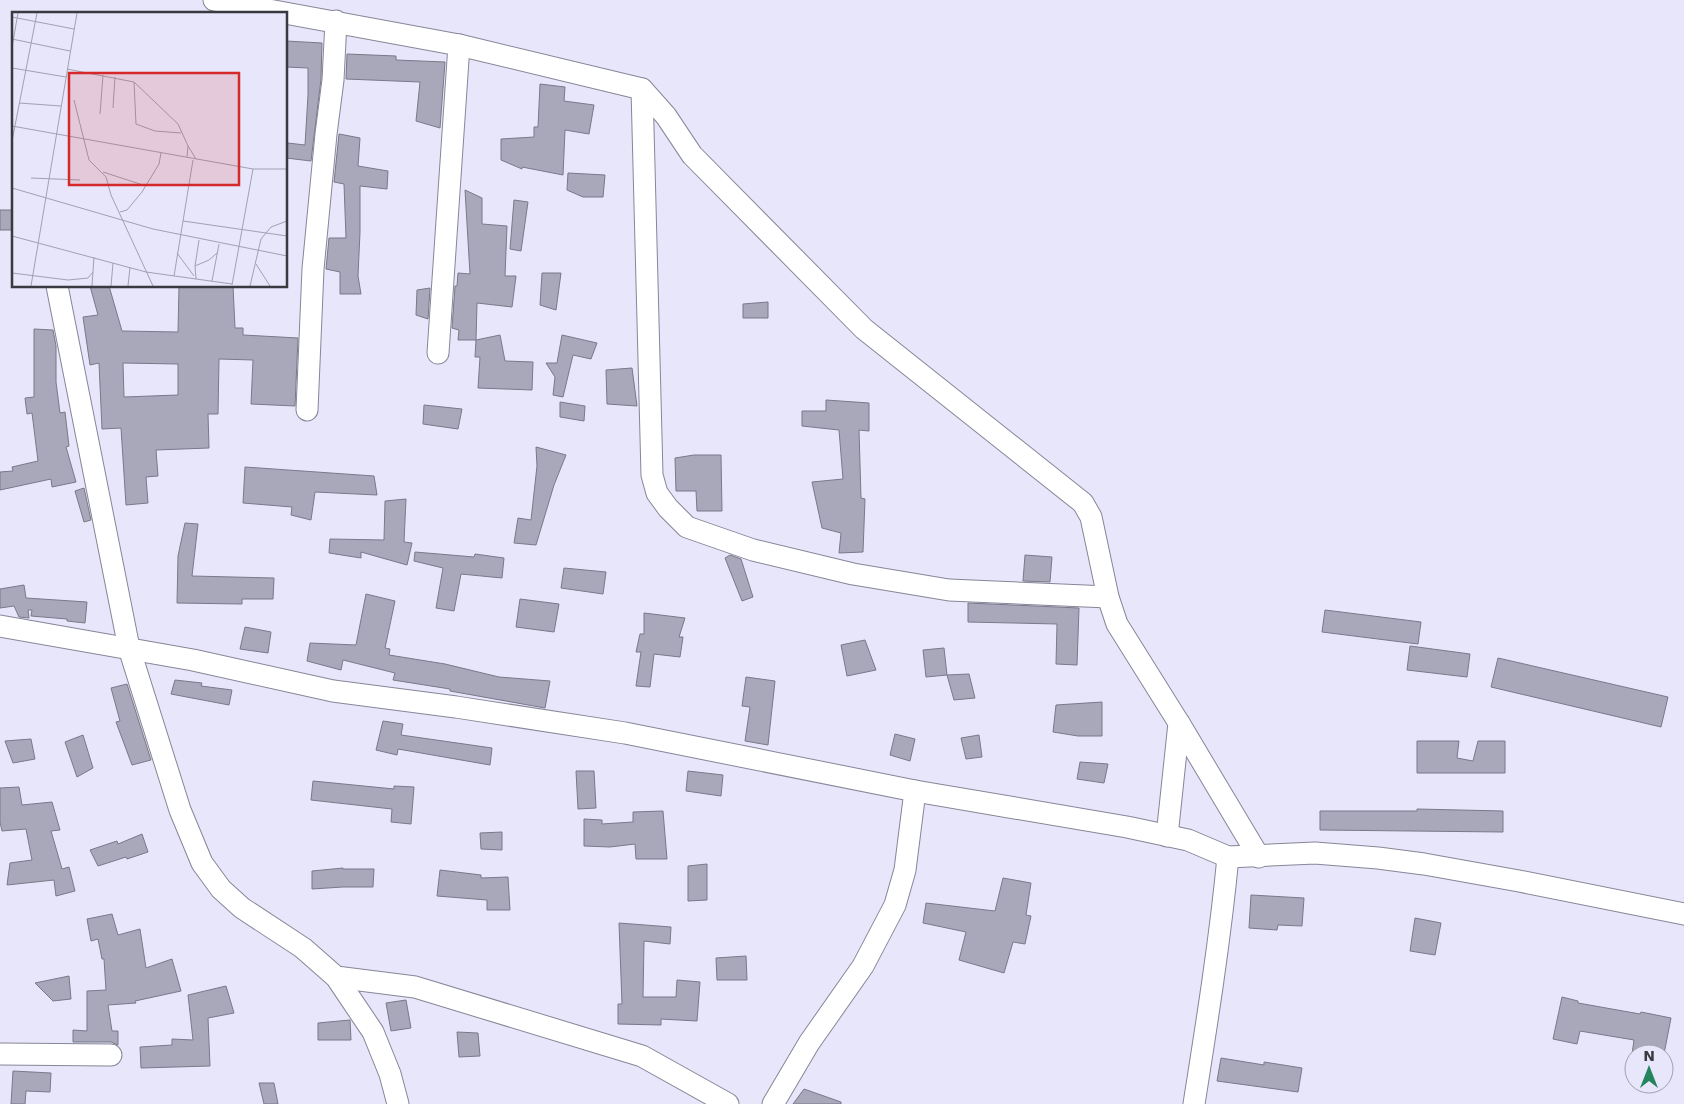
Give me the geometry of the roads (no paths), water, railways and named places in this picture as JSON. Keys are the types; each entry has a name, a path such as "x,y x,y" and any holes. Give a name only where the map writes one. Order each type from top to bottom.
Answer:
{"street":[{"path":"214,0 284,12"},
{"path":"288,13 460,45 642,89 666,116 692,155 864,329 1083,503 1091,517 1108,598 1117,624 1259,856"},
{"path":"307,410 313,269 333,80 336,21"},
{"path":"438,353 460,45"},
{"path":"642,89 652,475 658,493 668,508 687,526 696,530 753,550 853,574 949,590 1108,598"},
{"path":"57,288 129,648 180,810 202,864 221,889 242,908 303,948 336,977 372,1032 390,1074 398,1104"},
{"path":"0,626 193,660 333,691 456,707 625,733 915,791 1127,827 1188,840 1228,857 1315,853 1406,862 1519,881 1684,914"},
{"path":"1167,836 1179,723"},
{"path":"773,1104 809,1043 863,966 895,905 905,870 915,791"},
{"path":"1194,1104 1210,1004 1228,857"},
{"path":"336,977 415,987 642,1056 728,1104"},
{"path":"0,1054 111,1055"}]}
